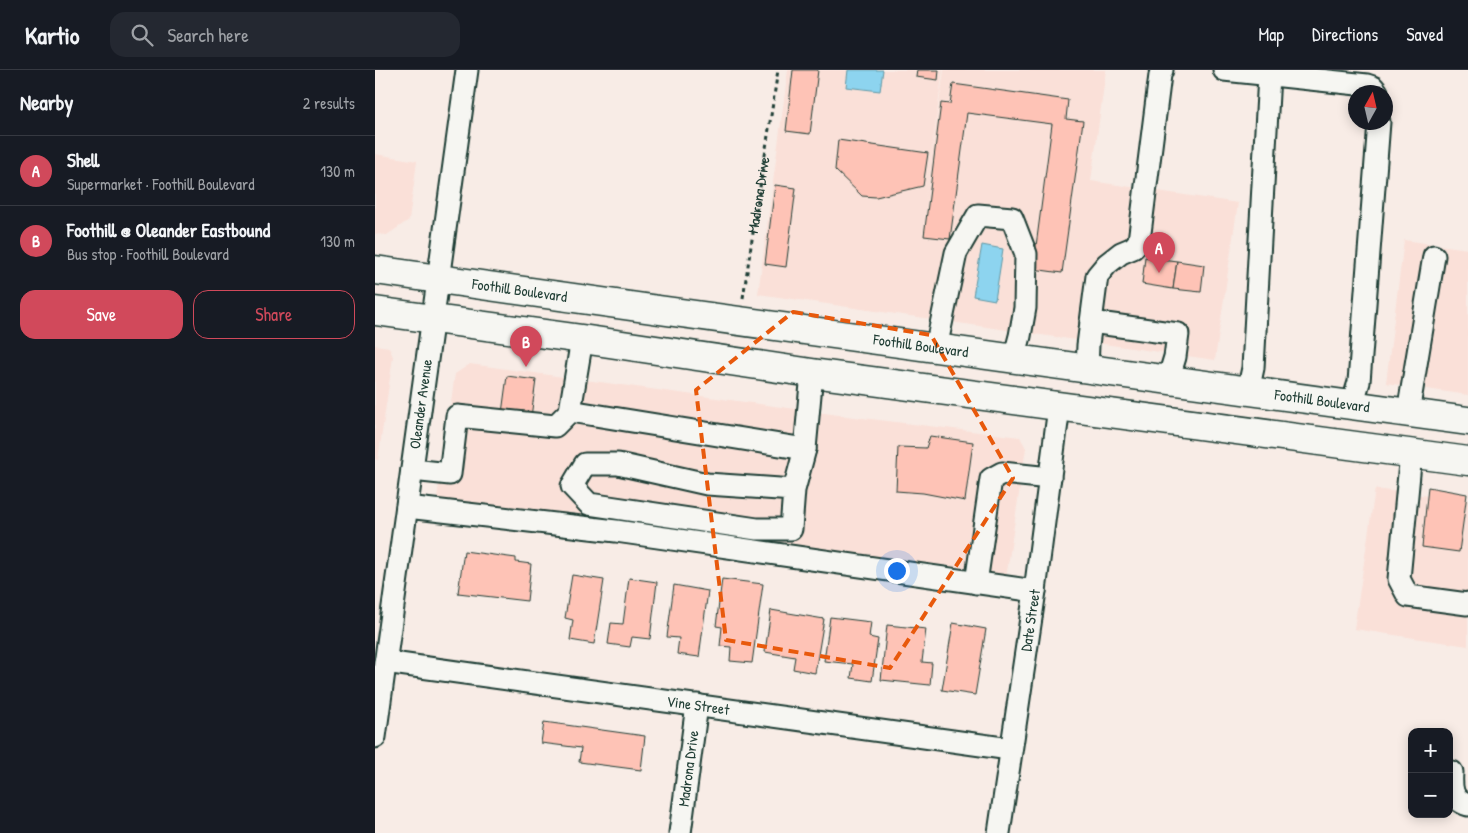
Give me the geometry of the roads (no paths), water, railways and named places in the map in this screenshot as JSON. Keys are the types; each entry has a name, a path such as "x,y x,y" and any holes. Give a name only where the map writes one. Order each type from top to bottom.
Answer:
{"main road":[{"name":"Foothill Boulevard","path":"375,270 1468,421"},
{"path":"375,311 812,373 1468,461"}],"street":[{"name":"Oleander Avenue","path":"375,737 467,70"},
{"path":"1087,369 1097,276 1107,264 1121,253 1133,248 1139,241 1162,70"},
{"path":"1224,70 1367,85"},
{"path":"1248,390 1253,368 1269,75"},
{"path":"1352,405 1359,382 1378,130"},
{"path":"936,348 956,253 978,216 1012,218 1026,254 1025,308 1021,336 1014,359"},
{"path":"1408,413 1434,256"},
{"path":"1091,322 1178,334 1175,357 1168,380"},
{"path":"412,470 450,474 457,416 555,426 570,411 582,339"},
{"path":"793,490 707,484 618,464 585,464 572,486 589,504 757,529 791,529 793,490 805,448 812,373"},
{"name":"Date Street","path":"999,833 1010,749 1035,592 1059,406"},
{"path":"570,411 805,448"},
{"path":"1411,453 1399,579 1408,596 1468,603"},
{"path":"976,583 991,479 1002,473 1050,478"},
{"path":"407,507 616,531 1035,592"},
{"name":"Vine Street","path":"385,662 1010,749"},
{"name":"Madrona Drive","path":"680,833 697,705"},
{"path":"1452,773 1451,788 1454,796 1462,803 1468,805"}],"water":[{"path":"848,70 883,70 880,91 846,87"},
{"path":"982,245 1003,249 995,300 973,296"}],"place":[{"name":"Shell","path":"1159,273"},
{"name":"Foothill @ Oleander Eastbound","path":"526,367"}]}
